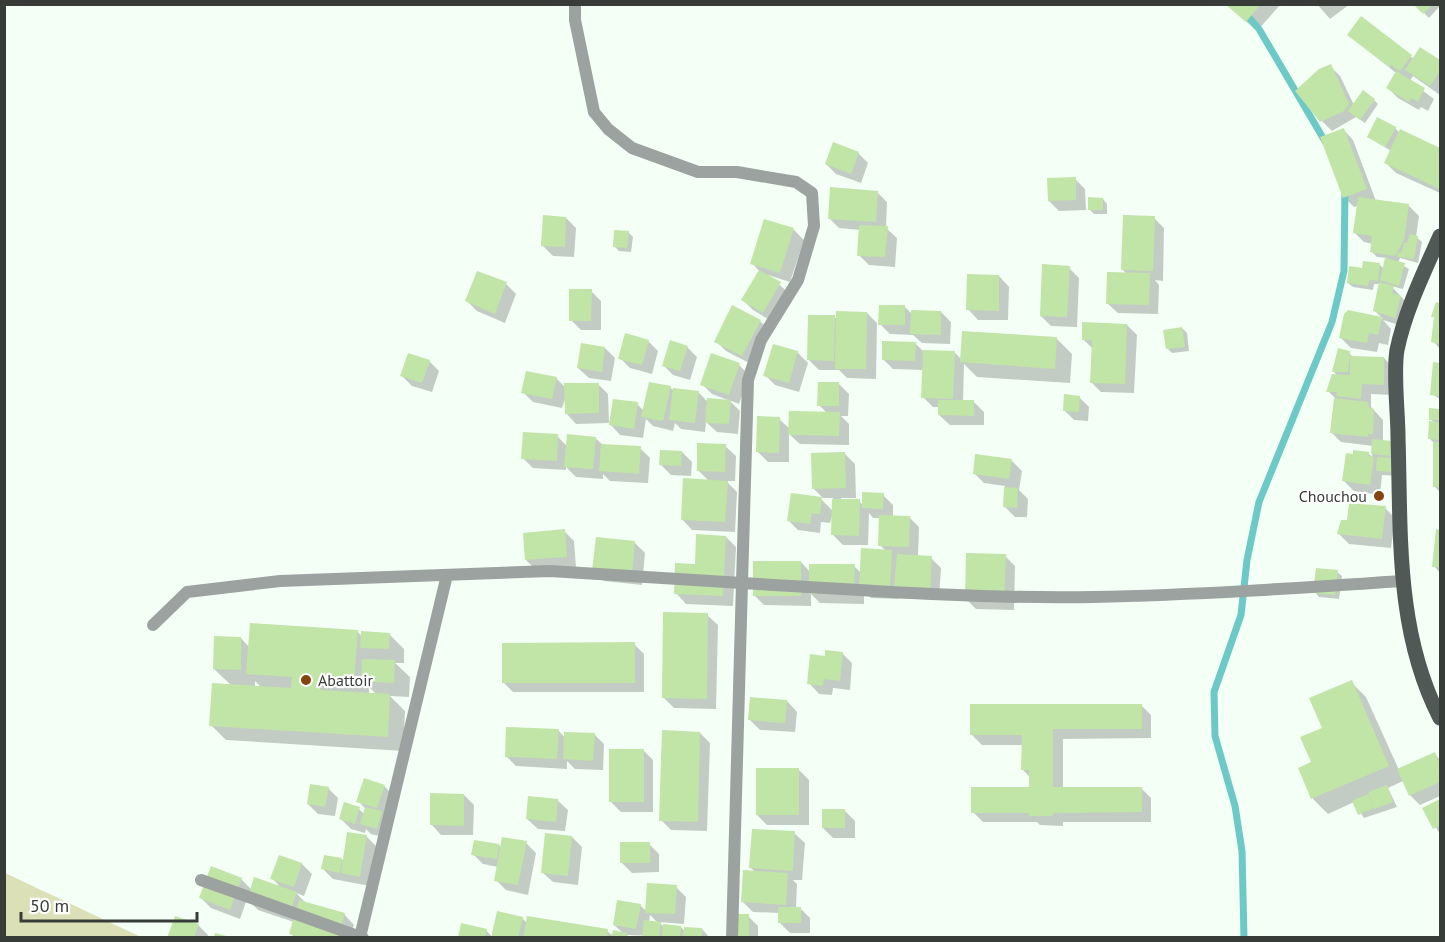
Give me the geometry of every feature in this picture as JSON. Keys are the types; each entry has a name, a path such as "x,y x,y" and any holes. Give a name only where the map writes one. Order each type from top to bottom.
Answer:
{"main road":[{"path":"1440,236 1423,272 1396,352 1402,581 1410,636 1425,689 1440,718"}],"street":[{"path":"575,4 575,20 594,112 608,129 632,148 698,172 737,172 796,182 812,193 814,226 798,280 761,340 748,380 732,938"},
{"path":"153,625 187,592 280,581 550,571 931,594 1091,597 1270,591 1402,581"},
{"path":"201,880 362,937 447,575"}],"green space":[{"path":"5,873 141,937 5,937"}],"building":[{"path":"1225,4 1261,4 1246,22"},
{"path":"1413,4 1433,4 1423,14"},
{"path":"1361,16 1412,55 1400,71 1391,65 1389,67 1347,35"},
{"path":"1420,47 1440,60 1440,71 1430,86 1405,70"},
{"path":"1331,64 1349,104 1344,111 1320,122 1295,91 1319,69"},
{"path":"1396,71 1425,88 1418,102 1411,98 1409,102 1386,88"},
{"path":"1363,90 1375,99 1360,120 1348,111"},
{"path":"1377,117 1396,127 1385,147 1367,137"},
{"path":"1344,128 1367,189 1343,198 1320,137"},
{"path":"1400,129 1440,148 1440,189 1384,163"},
{"path":"833,142 859,152 851,174 825,164"},
{"path":"1076,177 1076,200 1048,201 1047,178"},
{"path":"830,187 878,191 876,222 828,219"},
{"path":"1088,197 1103,198 1103,210 1088,210"},
{"path":"1358,197 1409,204 1404,240 1395,256 1370,252 1372,236 1353,233"},
{"path":"543,215 566,217 565,247 541,246"},
{"path":"1123,215 1155,216 1153,271 1121,270"},
{"path":"764,219 794,228 780,273 750,264"},
{"path":"859,225 888,226 885,257 857,256"},
{"path":"614,230 629,231 627,248 613,247"},
{"path":"1410,234 1418,236 1414,259 1397,257 1404,243 1407,243"},
{"path":"1385,258 1405,263 1399,286 1380,280"},
{"path":"1363,261 1380,263 1378,281 1370,280 1368,286 1347,283 1349,266 1362,268"},
{"path":"1042,264 1070,266 1067,317 1040,316"},
{"path":"759,270 781,282 763,313 741,300"},
{"path":"477,271 507,282 495,314 465,301"},
{"path":"1107,272 1150,273 1149,305 1106,304"},
{"path":"967,274 999,275 999,311 966,310"},
{"path":"1379,282 1394,286 1392,293 1401,296 1395,318 1373,311"},
{"path":"569,289 592,289 591,321 569,321"},
{"path":"1436,302 1440,303 1440,344 1431,342 1434,317 1431,317"},
{"path":"732,305 761,320 742,356 714,342"},
{"path":"879,305 905,305 905,325 878,325"},
{"path":"911,310 941,311 941,335 910,334"},
{"path":"1348,310 1382,317 1378,335 1369,333 1367,343 1339,338 1344,314"},
{"path":"836,311 867,312 866,369 835,369"},
{"path":"808,315 835,315 834,361 807,360"},
{"path":"1082,322 1127,324 1125,384 1090,383 1092,340 1082,340"},
{"path":"1182,327 1185,347 1166,349 1163,330"},
{"path":"962,331 1057,337 1055,369 960,362"},
{"path":"625,333 649,340 642,365 618,359"},
{"path":"670,340 688,346 680,371 662,366"},
{"path":"882,341 916,342 915,361 882,360"},
{"path":"581,343 605,347 602,372 577,368"},
{"path":"773,344 798,351 789,383 763,376"},
{"path":"1338,348 1350,351 1348,372 1332,372"},
{"path":"923,350 955,351 953,399 921,398"},
{"path":"408,353 430,360 422,383 400,376"},
{"path":"711,353 740,363 729,395 700,385"},
{"path":"1350,356 1384,357 1384,385 1362,384 1361,399 1336,396 1337,392 1326,392 1332,374 1350,375"},
{"path":"1433,362 1440,363 1440,396 1430,395"},
{"path":"526,371 557,377 552,399 521,393"},
{"path":"649,382 671,386 663,421 641,417"},
{"path":"818,382 839,382 839,406 817,406"},
{"path":"564,383 599,383 599,413 565,414"},
{"path":"673,388 699,391 695,423 669,420"},
{"path":"1064,394 1080,396 1079,412 1063,411"},
{"path":"707,398 731,400 729,424 705,423"},
{"path":"1334,398 1368,402 1369,408 1374,409 1373,434 1368,434 1368,437 1330,433"},
{"path":"613,399 638,402 634,429 609,425"},
{"path":"938,400 974,400 974,416 938,415"},
{"path":"1429,408 1440,409 1440,420 1429,420"},
{"path":"789,411 840,412 839,436 788,435"},
{"path":"757,416 780,417 779,453 756,452"},
{"path":"1429,421 1440,422 1440,440 1428,439"},
{"path":"523,432 558,434 557,461 521,459"},
{"path":"567,434 596,437 593,469 564,467"},
{"path":"1372,439 1392,441 1391,456 1371,454"},
{"path":"1433,442 1440,442 1440,487 1433,487"},
{"path":"697,443 726,444 725,472 697,471"},
{"path":"601,444 641,446 639,474 599,471"},
{"path":"660,450 682,451 681,466 659,465"},
{"path":"1353,450 1369,452 1368,456 1374,457 1370,485 1342,481 1346,453 1353,454"},
{"path":"845,452 846,488 812,489 811,453"},
{"path":"975,454 1012,459 1009,479 973,474"},
{"path":"1377,457 1395,458 1394,472 1376,471"},
{"path":"683,478 728,481 725,522 681,520"},
{"path":"1004,487 1018,488 1017,508 1003,507"},
{"path":"862,492 884,493 883,509 862,508"},
{"path":"791,493 822,497 820,514 812,513 810,524 787,521"},
{"path":"832,499 860,499 859,536 831,535"},
{"path":"1349,503 1386,506 1382,539 1337,534 1341,520 1347,520"},
{"path":"879,515 910,516 909,547 878,546"},
{"path":"565,529 567,557 525,560 523,533"},
{"path":"1436,529 1440,530 1440,567 1432,567"},
{"path":"696,534 726,536 723,596 674,594 675,563 695,564"},
{"path":"596,537 635,541 632,575 592,571"},
{"path":"861,548 892,550 890,589 859,588"},
{"path":"966,553 1006,554 1004,601 965,600"},
{"path":"897,554 932,556 930,589 894,587"},
{"path":"753,561 801,561 801,596 753,596"},
{"path":"809,564 855,564 854,594 809,594"},
{"path":"1316,568 1338,570 1335,595 1313,593"},
{"path":"663,612 708,613 707,699 662,698"},
{"name":"Abattoir","path":"250,623 358,630 354,681 321,679 320,690 390,694 388,737 209,726 212,683 291,688 292,677 246,674"},
{"path":"361,631 390,633 389,649 360,648"},
{"path":"214,636 241,637 241,670 213,669"},
{"path":"635,642 635,683 502,683 502,643"},
{"path":"825,650 843,652 840,681 824,679 823,686 807,684 810,654 825,656"},
{"path":"362,659 395,660 394,683 361,681"},
{"path":"1352,680 1389,766 1311,799 1298,768 1311,762 1300,737 1322,728 1309,698"},
{"path":"750,697 787,700 785,723 748,720"},
{"path":"970,704 1142,704 1142,729 1053,729 1053,787 1142,787 1142,812 1053,813 1053,816 1029,816 1029,813 971,813 971,787 1029,787 1029,770 1021,770 1022,735 970,735"},
{"path":"506,727 559,729 557,759 505,757"},
{"path":"662,730 700,732 698,822 659,821"},
{"path":"564,732 595,733 593,761 563,759"},
{"path":"609,749 644,749 644,802 609,802"},
{"path":"1435,752 1440,764 1440,782 1409,796 1397,769"},
{"path":"756,768 799,768 799,815 756,815"},
{"path":"364,778 385,785 377,808 356,802"},
{"path":"310,784 329,787 325,807 307,804"},
{"path":"1387,785 1393,802 1374,809 1368,792"},
{"path":"430,793 464,794 464,826 430,825"},
{"path":"1368,794 1374,808 1358,815 1352,801"},
{"path":"528,796 558,799 556,822 526,819"},
{"path":"1440,799 1440,825 1433,829 1422,808"},
{"path":"344,802 360,807 355,824 339,819"},
{"path":"365,807 382,811 377,829 360,824"},
{"path":"822,809 845,809 845,828 822,828"},
{"path":"752,829 795,831 793,871 749,868"},
{"path":"347,832 367,835 360,877 341,873"},
{"path":"545,833 572,836 568,876 541,873"},
{"path":"502,837 527,841 518,885 494,881"},
{"path":"474,840 499,844 497,859 471,855"},
{"path":"620,842 650,842 650,863 620,863"},
{"path":"279,855 302,863 294,887 270,879"},
{"path":"324,855 342,858 340,873 321,869"},
{"path":"211,866 242,878 230,910 199,898"},
{"path":"743,870 788,873 786,905 741,902"},
{"path":"254,877 297,892 289,915 247,900"},
{"path":"647,883 677,885 675,914 645,913"},
{"path":"299,900 345,913 338,938 302,938 289,934"},
{"path":"617,900 641,904 636,929 613,925"},
{"path":"778,907 801,907 801,923 778,923"},
{"path":"497,911 523,917 518,938 491,938"},
{"path":"729,914 749,914 749,937 728,937"},
{"path":"175,916 199,924 194,938 167,938"},
{"path":"527,916 608,929 607,938 523,938"},
{"path":"644,920 661,922 659,938 642,938"},
{"path":"461,923 487,929 485,938 458,938"},
{"path":"663,924 681,926 680,938 662,938"},
{"path":"684,927 702,928 702,938 683,938"},
{"path":"613,930 627,933 626,938 611,938"},
{"path":"215,933 230,937 230,938 214,938"}],"waterway":[{"path":"1245,13 1259,29 1326,143"},
{"path":"1244,938 1242,851 1235,806 1215,736 1214,692 1241,615 1247,560 1259,502 1332,322 1344,271 1345,188"}],"place":[{"name":"Chouchou","path":"1379,496"},
{"name":"Abattoir","path":"306,680"}]}
